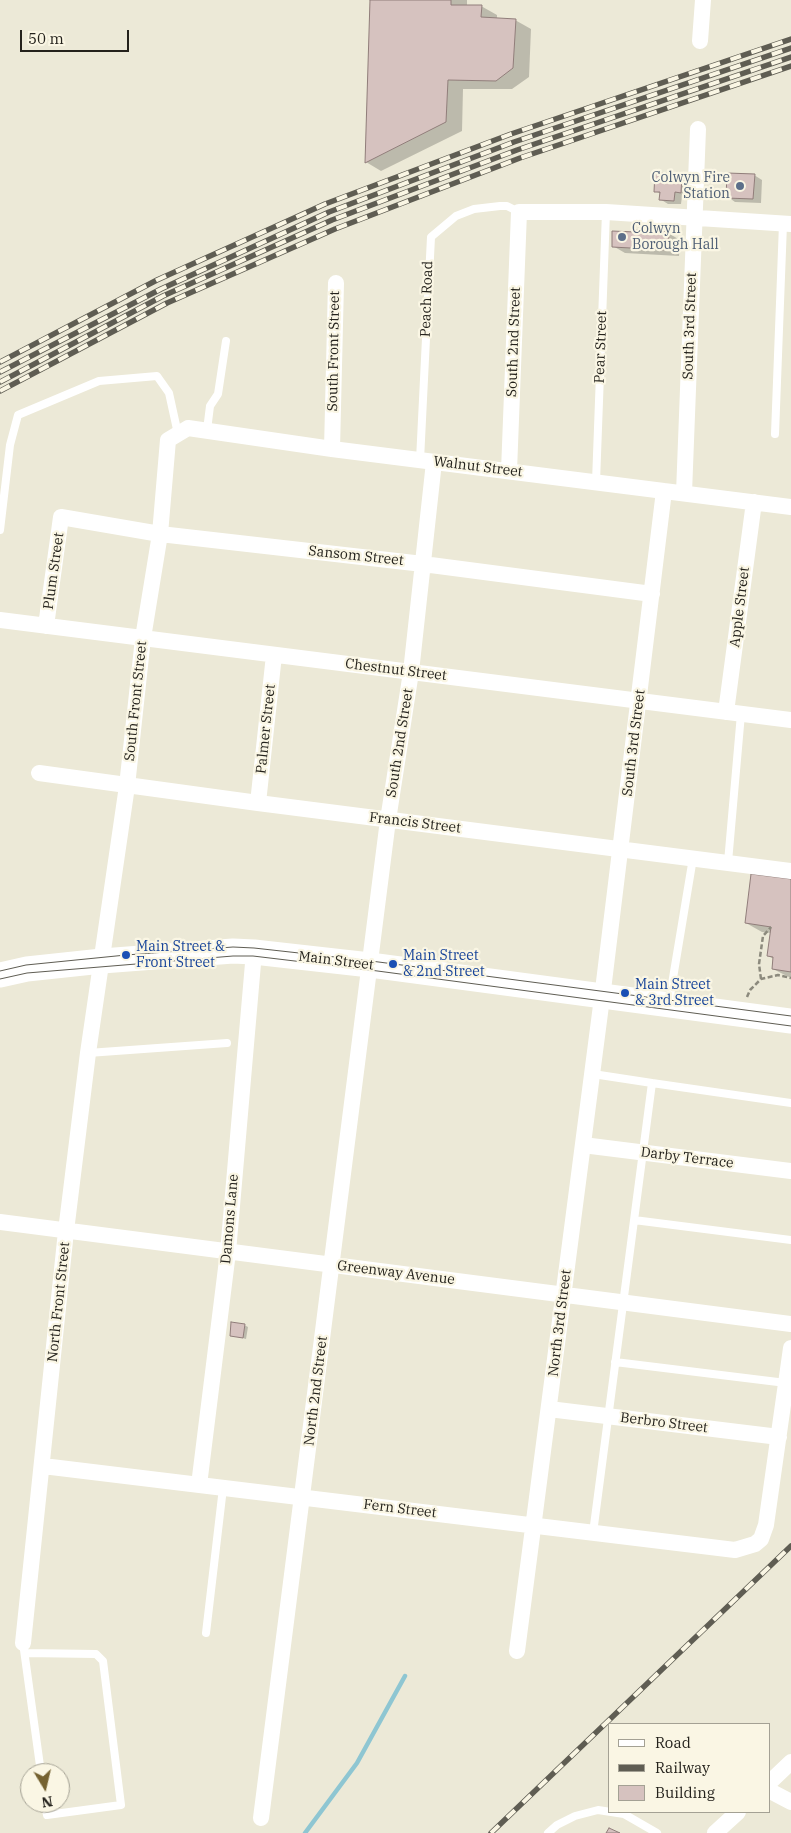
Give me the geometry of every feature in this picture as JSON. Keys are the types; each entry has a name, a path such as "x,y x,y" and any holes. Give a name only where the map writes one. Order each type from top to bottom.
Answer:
{"main road":[{"name":"Main Street","path":"0,975 26,969 102,961 233,951 254,952 370,965 791,1021"}],"street":[{"path":"700,41 703,0"},
{"name":"South 3rd Street","path":"684,493 698,129"},
{"path":"519,212 606,212 787,224"},
{"name":"South 2nd Street","path":"508,471 519,212"},
{"name":"South Front Street","path":"332,449 336,283"},
{"name":"Walnut Street","path":"173,437 188,428 207,430 332,449 791,507"},
{"name":"South Front Street","path":"102,961 127,786 143,638 173,437"},
{"name":"South 2nd Street","path":"370,965 388,820 411,672 423,564 427,461"},
{"name":"South 3rd Street","path":"603,996 664,491"},
{"name":"Apple Street","path":"734,713 754,502"},
{"name":"Sansom Street","path":"61,517 160,534 423,564 652,594"},
{"name":"Plum Street","path":"46,626 61,517"},
{"name":"Chestnut Street","path":"0,620 791,720"},
{"name":"Palmer Street","path":"258,803 274,655"},
{"name":"Francis Street","path":"39,773 127,786 791,871"},
{"name":"Damons Lane","path":"199,1485 228,1252 254,952"},
{"name":"North Front Street","path":"24,1648 66,1231 88,1053 102,961"},
{"name":"North 2nd Street","path":"261,1818 370,965"},
{"name":"North 3rd Street","path":"518,1651 603,996"},
{"name":"Darby Terrace","path":"583,1144 791,1171"},
{"name":"Greenway Avenue","path":"0,1222 791,1324"},
{"path":"778,1437 791,1348"},
{"name":"Berbro Street","path":"549,1409 778,1437"},
{"name":"Fern Street","path":"43,1466 735,1550 756,1544 761,1538 766,1525 778,1437"},
{"path":"771,1781 791,1762"},
{"path":"771,1792 791,1802"},
{"path":"715,1833 737,1813"}],"lane":[{"name":"Peach Road","path":"427,461 430,237 456,216 474,209 508,206 519,212"},
{"name":"Pear Street","path":"596,482 606,212"},
{"path":"775,434 787,224"},
{"path":"207,430 210,406 218,394 226,341"},
{"path":"0,530 10,445 18,416 99,380 157,376 169,394 173,437"},
{"path":"728,862 734,713"},
{"path":"669,1005 692,858"},
{"path":"88,1053 227,1043"},
{"path":"592,1074 791,1103"},
{"path":"592,1533 652,1083"},
{"path":"634,1220 791,1240"},
{"path":"615,1362 786,1382"},
{"path":"206,1633 223,1488"},
{"path":"40,1763 24,1648 96,1654 103,1661 121,1804 70,1811"},
{"path":"548,1833 557,1825 575,1816 598,1810 608,1812"},
{"path":"46,1813 46,1815 60,1813"},
{"path":"618,1813 624,1814 657,1833"}],"path":[{"path":"761,979 759,964 763,936 771,927"},
{"path":"743,1015 750,990 761,979 778,975 791,978"}],"building":[{"path":"370,0 451,0 451,5 482,5 481,17 516,19 513,68 496,81 448,80 446,122 365,163"},
{"path":"655,172 682,174 681,193 675,192 674,201 659,200 660,192 654,192"},
{"name":"Colwyn Fire Station","path":"727,173 755,174 753,199 726,198"},
{"path":"635,230 669,232 668,250 612,247 612,231 635,232"},
{"path":"751,874 791,879 791,972 772,969 773,957 767,956 771,927 745,923"},
{"path":"231,1322 245,1324 243,1338 230,1336"},
{"path":"609,1828 620,1833 606,1833"}],"waterway":[{"path":"305,1833 357,1763 405,1676"}],"tram line":[{"path":"0,971 26,965 126,955 233,947 254,948 371,961 791,1016"},
{"path":"0,979 27,973 233,956 253,956 791,1026"}],"railway":[{"path":"0,362 157,280 325,204 511,134 791,39"},
{"path":"0,372 161,289 329,212 514,142 791,48"},
{"path":"0,382 163,296 332,220 517,150 791,57"},
{"path":"0,391 167,303 335,229 520,158 791,66"},
{"path":"491,1833 791,1546"}],"place":[{"name":"Colwyn Fire Station","path":"740,186"},
{"name":"Colwyn Borough Hall","path":"622,237"},
{"name":"Main Street & Front Street","path":"126,955"},
{"name":"Main Street & 2nd Street","path":"393,964"},
{"name":"Main Street & 3rd Street","path":"625,993"}]}
